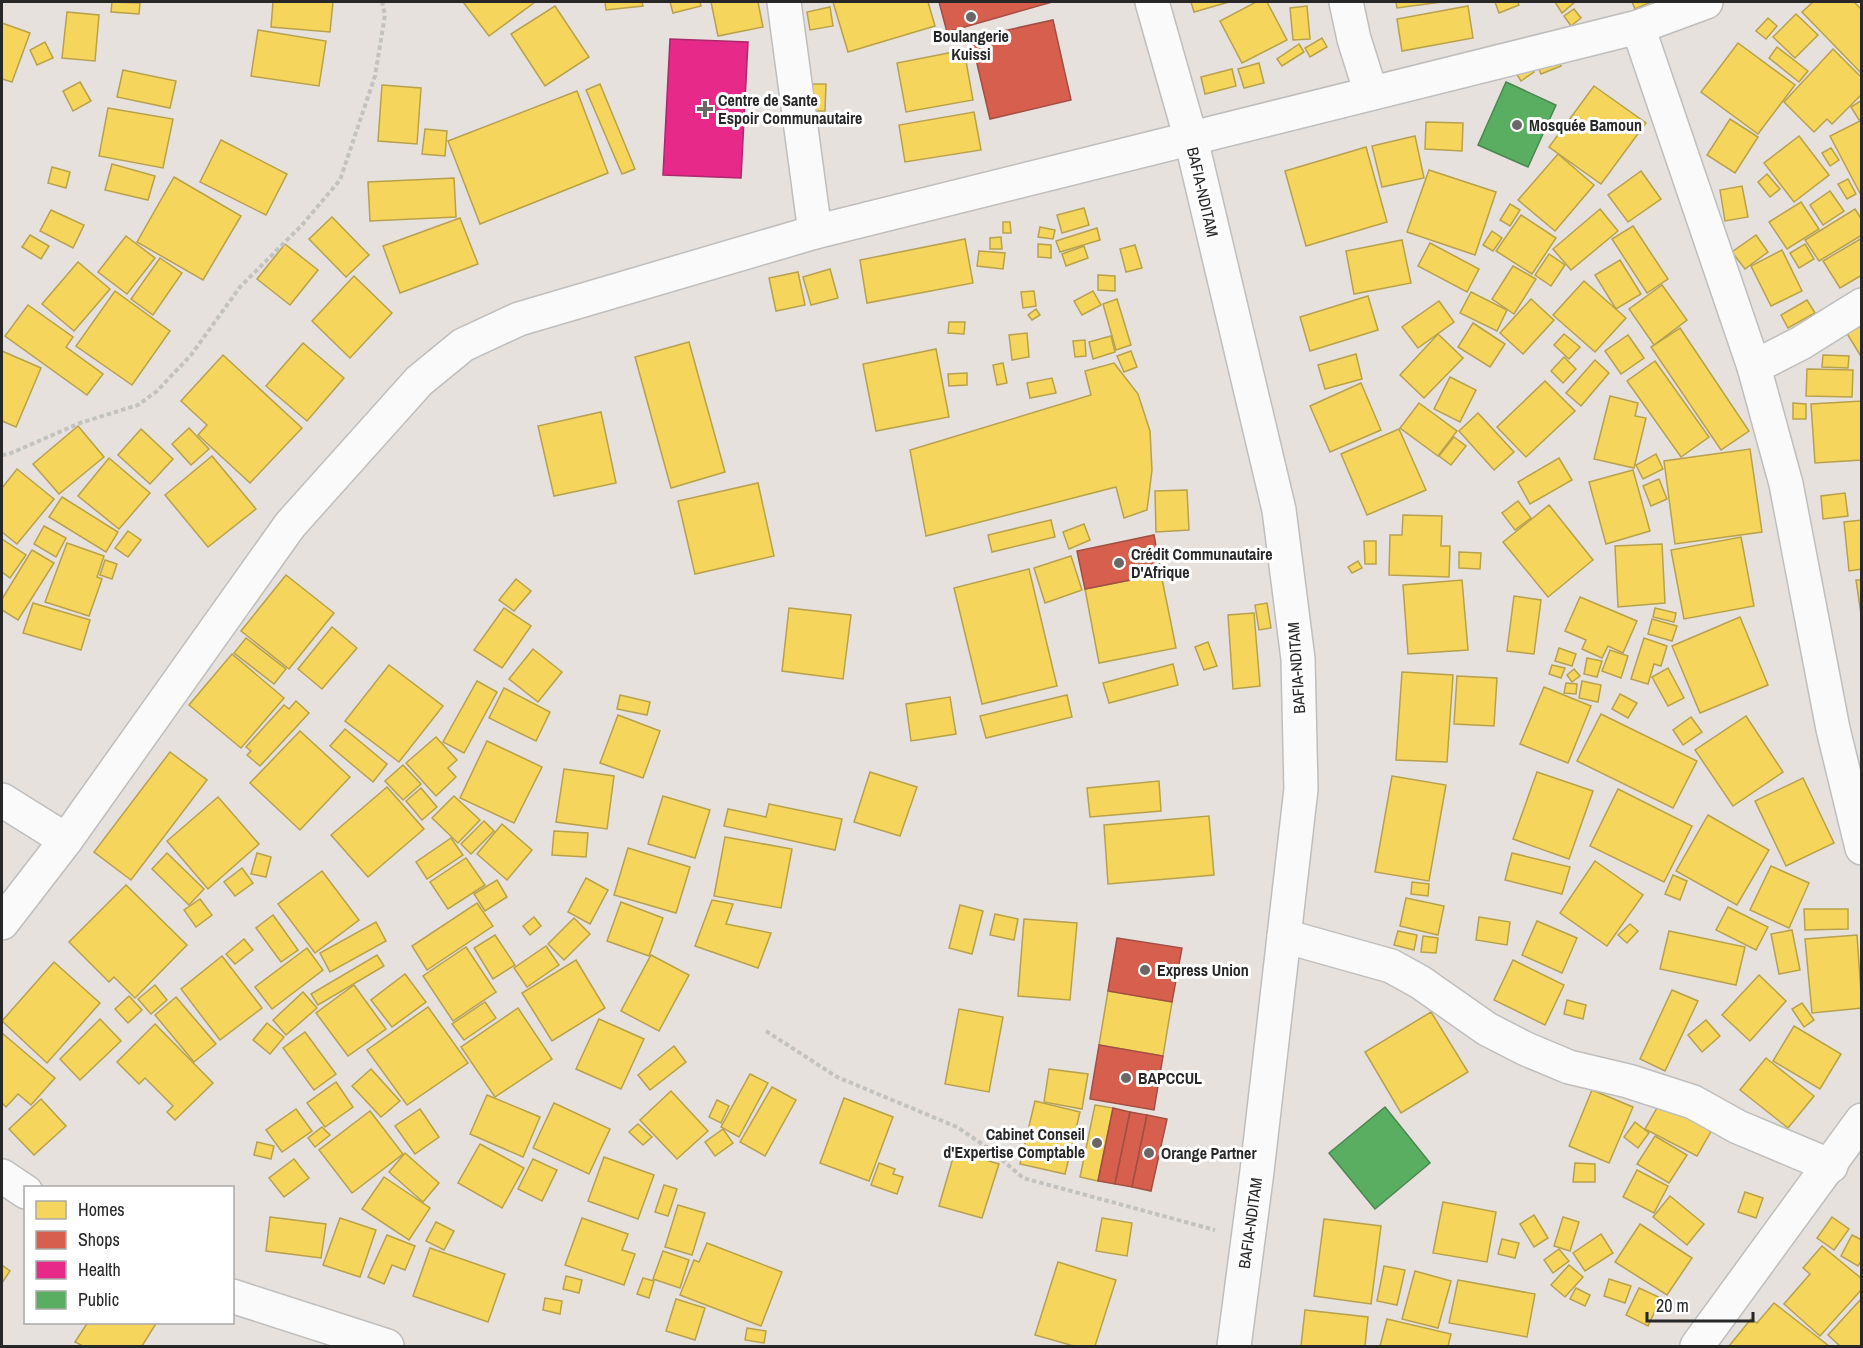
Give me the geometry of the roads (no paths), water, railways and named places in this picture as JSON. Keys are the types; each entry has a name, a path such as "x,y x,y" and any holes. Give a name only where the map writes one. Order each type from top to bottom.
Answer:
{"street":[{"path":"784,2 816,232"},
{"name":"BAFIA-NDITAM","path":"1152,2 1191,139 1279,510 1298,659 1301,789 1234,1347"},
{"path":"1346,2 1354,39 1371,93"},
{"path":"2,923 66,840 290,525 419,381 463,345 519,319 816,232 1638,27 1706,2"},
{"path":"1638,27 1754,367 1786,484 1833,729 1862,848"},
{"path":"1754,367 1801,343 1862,305"},
{"path":"2,800 66,840"},
{"path":"1284,936 1391,966 1420,982 1487,1029 1526,1049 1569,1067 1628,1081 1693,1102 1738,1127 1831,1166"},
{"path":"1696,1347 1831,1166 1862,1120"},
{"path":"2,1176 24,1191"},
{"path":"234,1297 387,1347"}],"place":[{"name":"Boulangerie Kuissi","path":"971,17"},
{"name":"Centre de Sante Espoir Communautaire","path":"705,109"},
{"name":"Mosquée Bamoun","path":"1517,125"},
{"name":"Crédit Communautaire D'Afrique","path":"1119,563"},
{"name":"Express Union","path":"1145,970"},
{"name":"BAPCCUL","path":"1126,1078"},
{"name":"Cabinet Conseil d'Expertise Comptable","path":"1097,1143"},
{"name":"Orange Partner","path":"1149,1153"}]}
